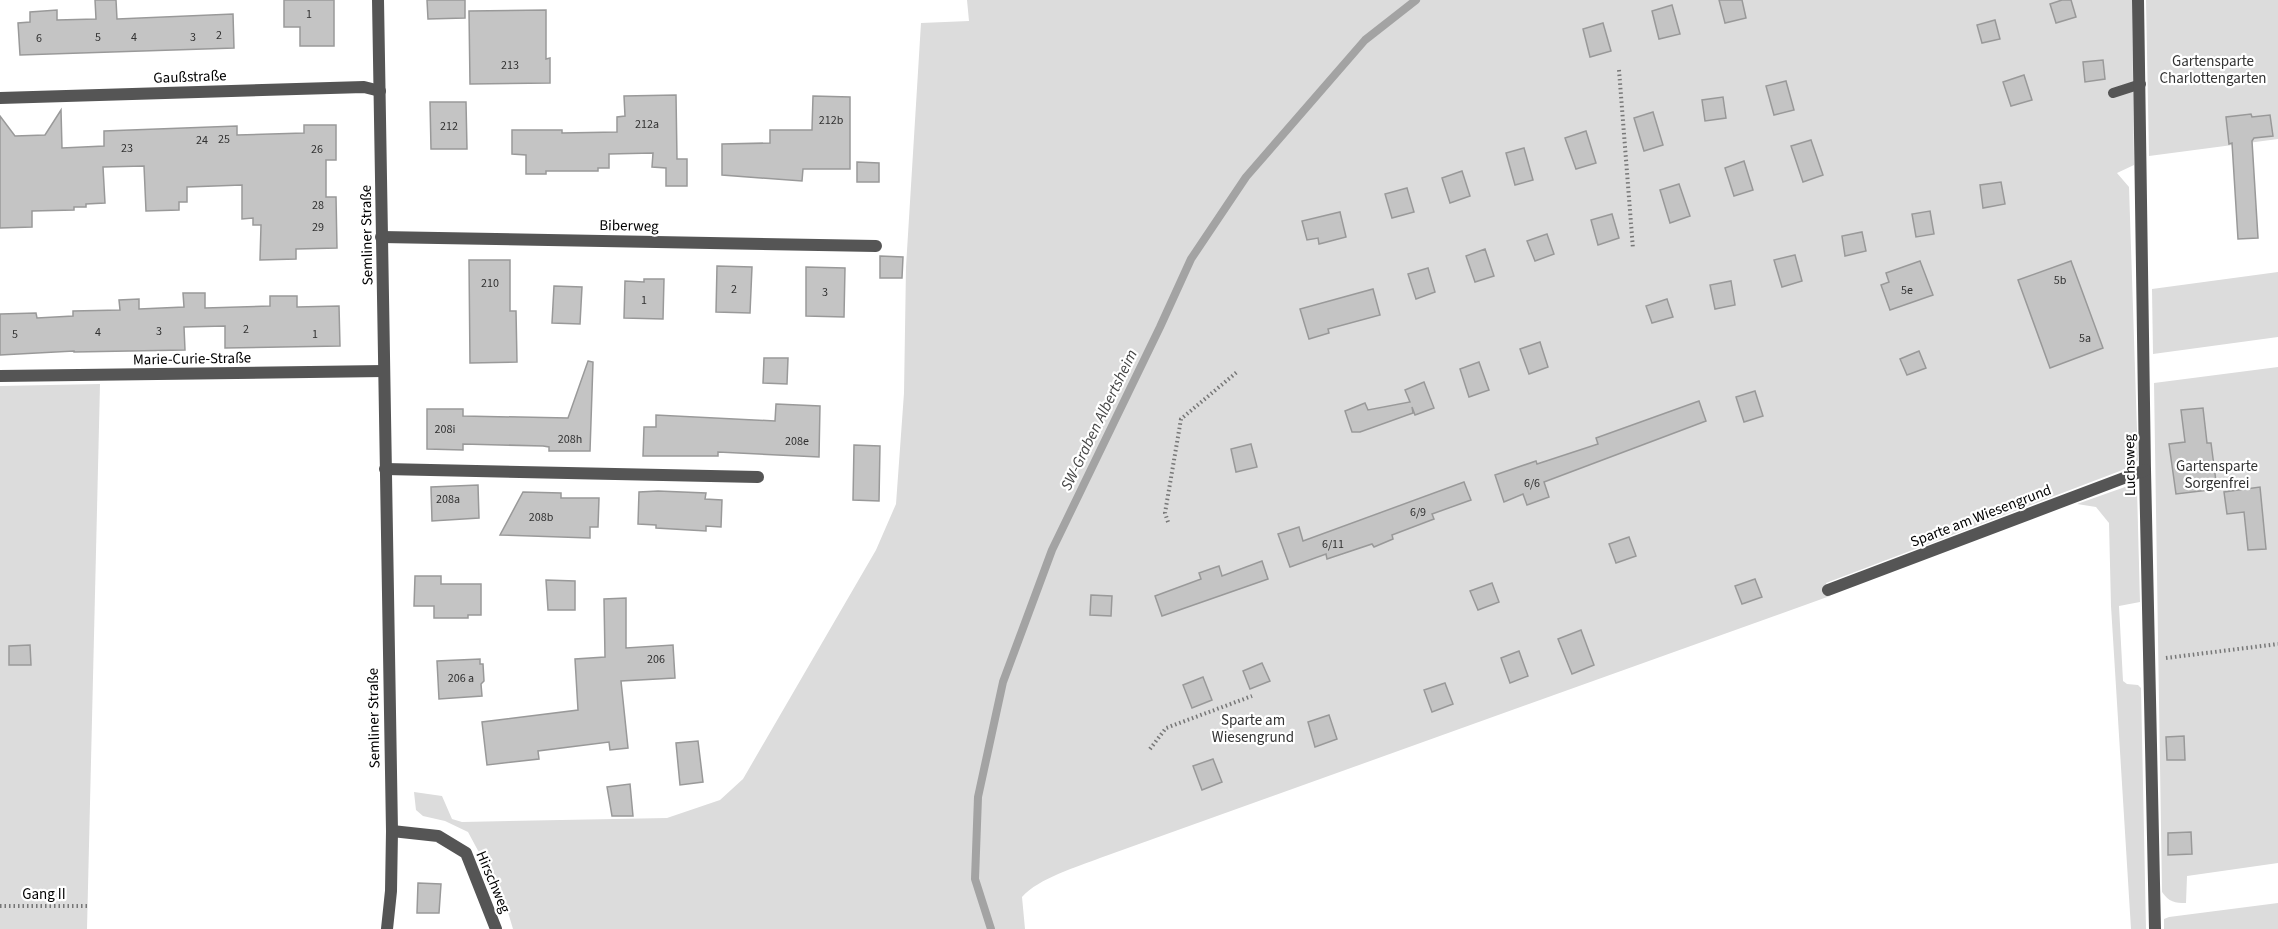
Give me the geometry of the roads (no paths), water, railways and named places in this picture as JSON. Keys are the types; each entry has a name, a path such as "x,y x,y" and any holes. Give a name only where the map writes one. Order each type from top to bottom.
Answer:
{"street":[{"name":"Semliner Straße","path":"378,0 392,831 392,891 387,929"},
{"name":"Luchsweg","path":"2138,0 2155,929"},
{"name":"Gaußstraße","path":"0,98 364,87 380,91"},
{"name":"Biberweg","path":"381,237 876,246"},
{"name":"Marie-Curie-Straße","path":"0,376 384,371"},
{"path":"385,469 758,477"},
{"name":"Sparte am Wiesengrund","path":"1828,590 2145,470"},
{"name":"Hirschweg","path":"392,831 438,836 466,853 496,929"}],"lane":[{"path":"2113,93 2141,84"}],"waterway":[{"name":"SW-Graben Albertsheim","path":"991,929 975,879 978,797 1003,682 1052,550 1191,259 1246,177 1365,40 1416,0"}],"park label":[{"name":"Gartensparte Charlottengarten","path":"2213,70"},
{"name":"Gartensparte Sorgenfrei","path":"2217,474"}]}
